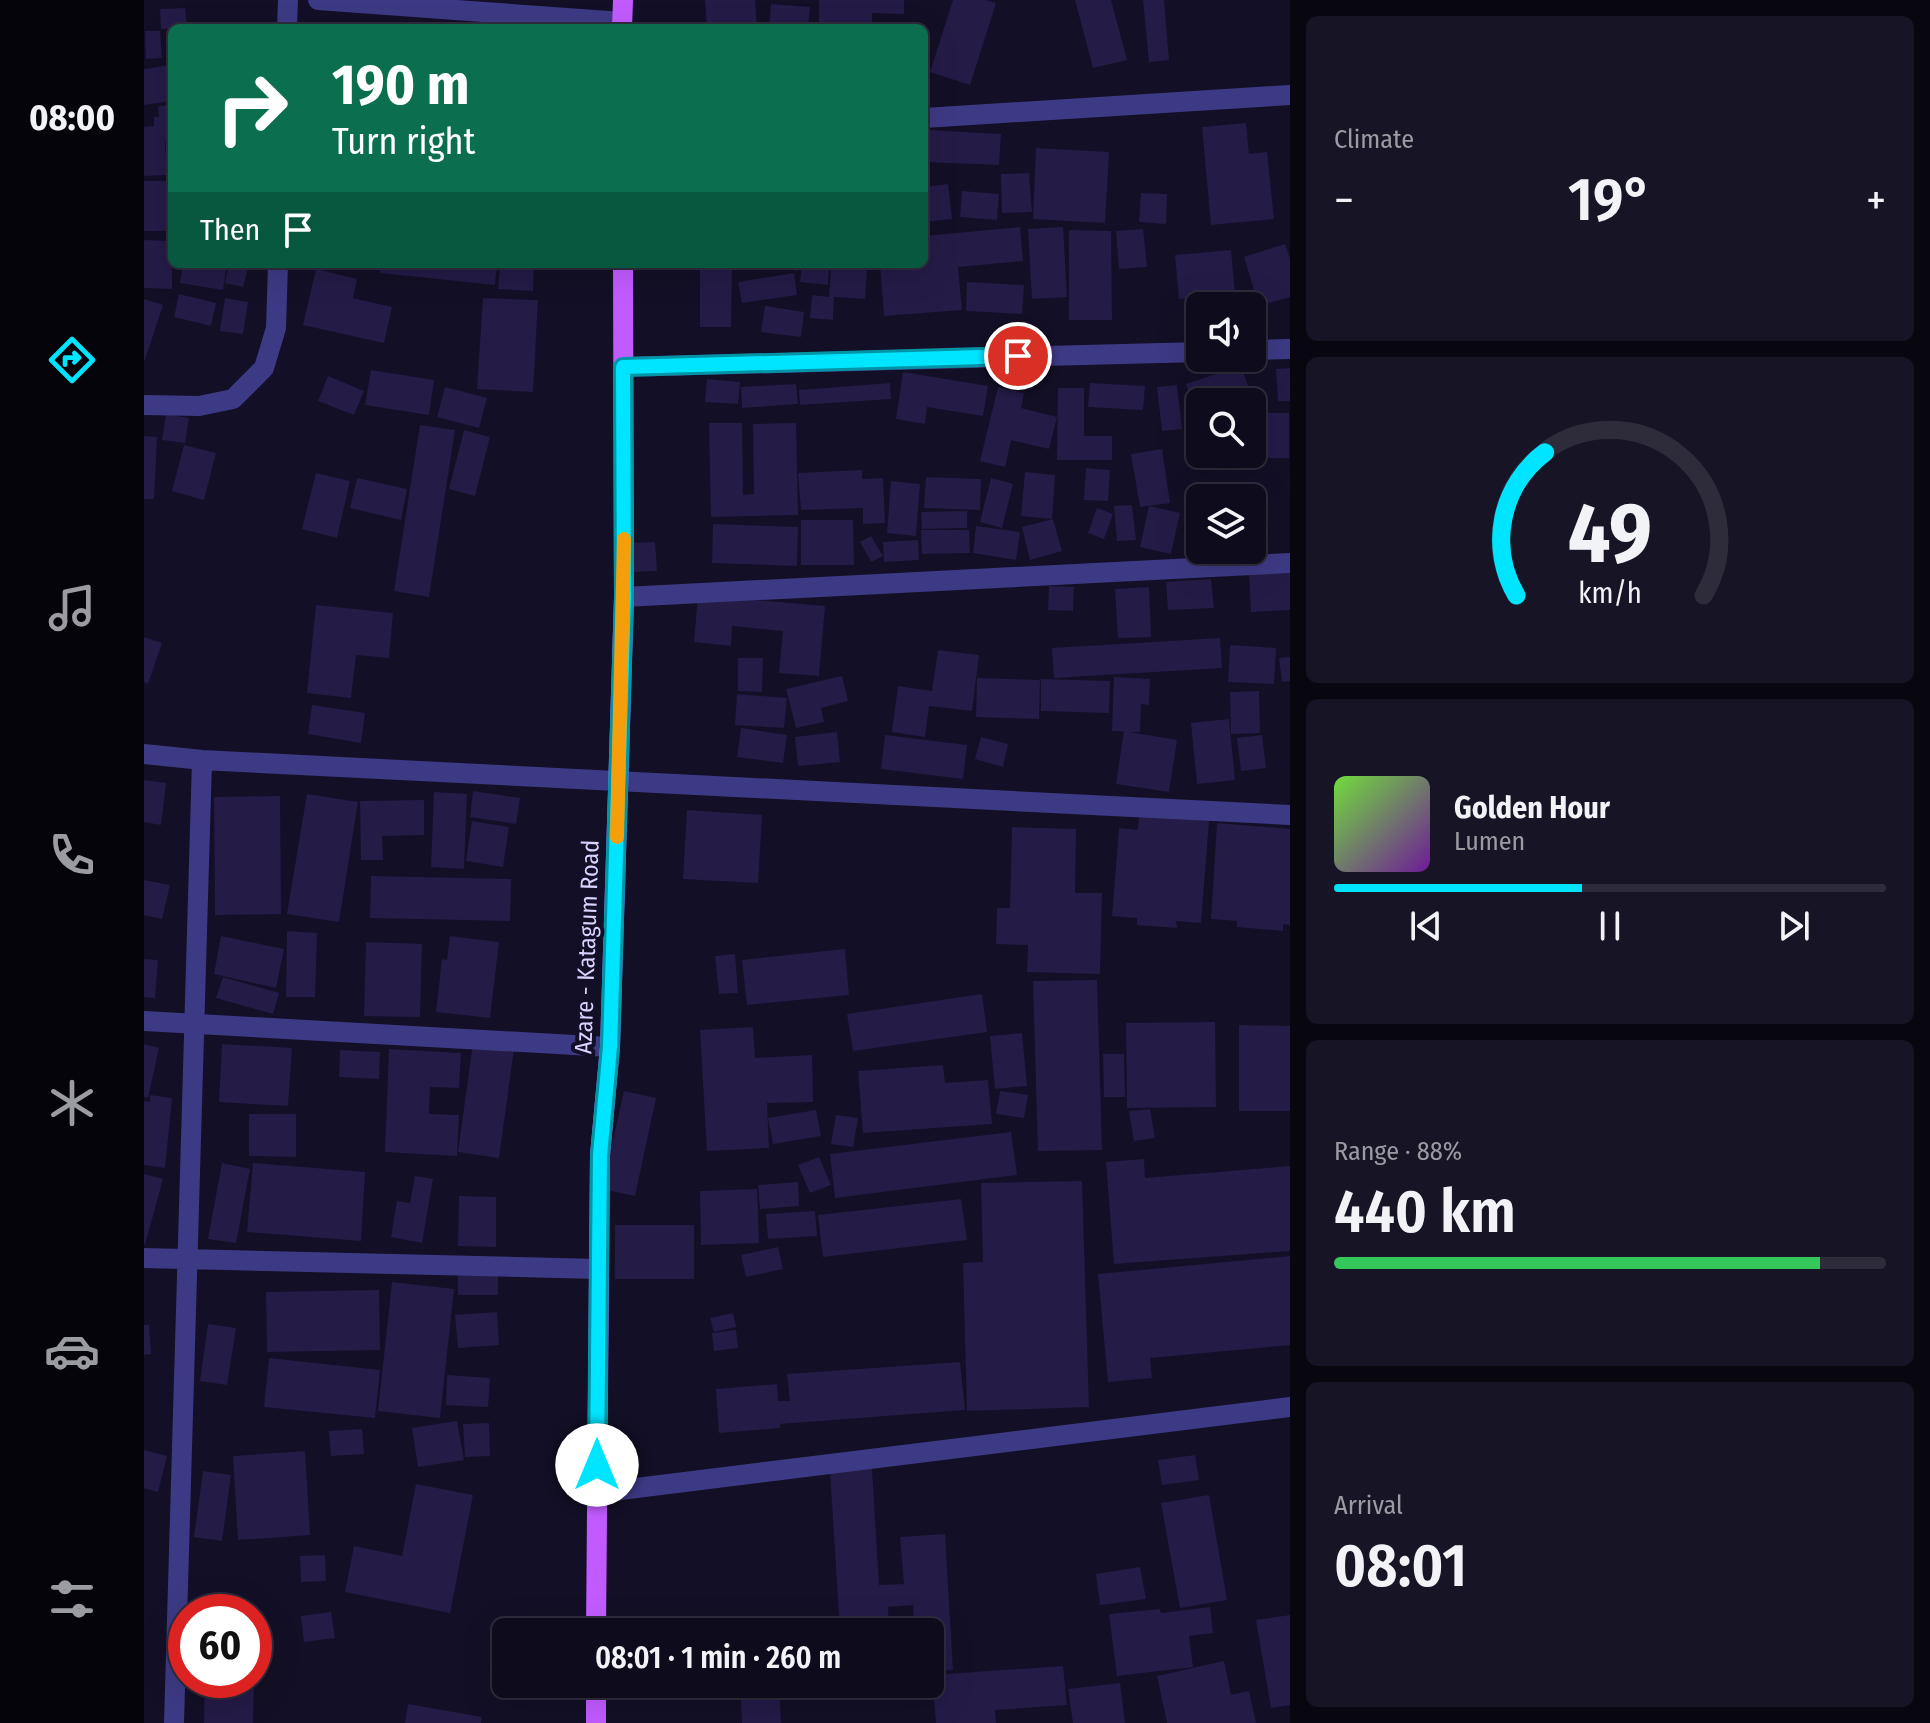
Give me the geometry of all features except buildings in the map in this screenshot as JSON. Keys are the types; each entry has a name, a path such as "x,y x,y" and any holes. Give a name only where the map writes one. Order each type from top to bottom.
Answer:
{"main road":[{"path":"622,24 623,0"},
{"name":"Azare - Katagum Road","path":"596,1618 600,1155 610,1047 624,597 623,268"},
{"path":"596,1698 596,1723"}],"street":[{"path":"287,24 288,0"},
{"path":"318,0 610,24"},
{"path":"928,118 1290,95"},
{"path":"144,405 199,406 233,399 264,368 276,328 278,268"},
{"path":"1266,350 1290,349"},
{"path":"623,367 1186,352"},
{"path":"624,597 1290,563"},
{"path":"144,754 202,760 1290,815"},
{"path":"174,1723 202,760"},
{"path":"144,1021 610,1047"},
{"path":"144,1258 598,1269"},
{"path":"596,1493 1290,1407"}],"slow traffic":[{"path":"617,837 624,539"}],"route":[{"path":"597,1465 600,1155 610,1047 624,597 623,367 1018,356"}]}
